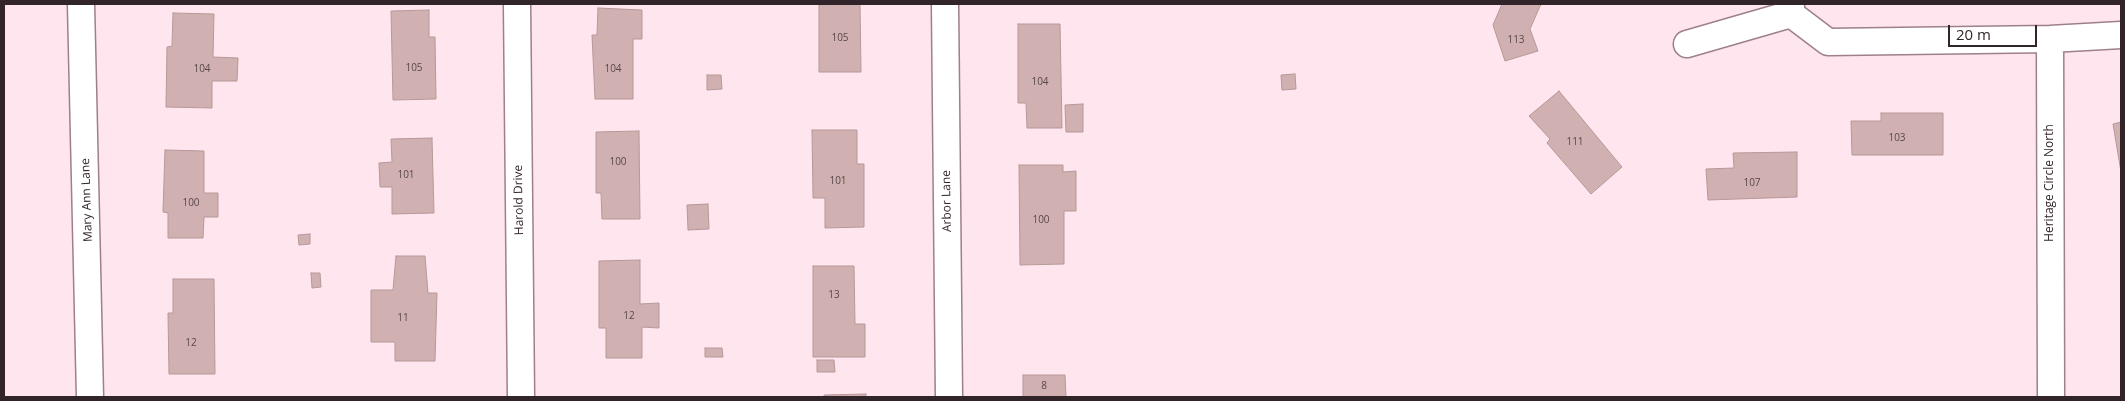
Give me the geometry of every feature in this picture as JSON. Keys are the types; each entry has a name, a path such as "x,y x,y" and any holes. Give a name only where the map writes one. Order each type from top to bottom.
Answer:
{"street":[{"name":"Mary Ann Lane","path":"81,4 90,397"},
{"name":"Harold Drive","path":"517,4 521,397"},
{"name":"Arbor Lane","path":"945,4 949,397"},
{"path":"1687,44 1791,9 1828,42 2050,39 2121,35"},
{"name":"Heritage Circle North","path":"2050,39 2051,397"}],"building":[{"path":"819,4 860,4 861,72 819,72"},
{"path":"1502,4 1541,4 1530,29 1538,51 1505,61 1493,25"},
{"path":"598,8 642,10 642,39 633,39 633,99 595,99 592,35 597,35"},
{"path":"429,10 429,37 435,37 436,99 393,100 391,11"},
{"path":"173,13 214,14 213,57 238,58 237,81 212,81 212,108 166,107 167,47 172,46"},
{"path":"1018,24 1060,24 1062,128 1027,128 1026,103 1018,103"},
{"path":"1295,74 1296,89 1282,90 1281,75"},
{"path":"707,75 721,75 722,89 707,90"},
{"path":"1559,91 1622,167 1591,194 1547,143 1550,139 1529,116"},
{"path":"1083,104 1083,132 1066,132 1065,105"},
{"path":"1881,113 1943,113 1943,155 1852,155 1851,121 1881,121"},
{"path":"2121,122 2121,172 2113,124"},
{"path":"812,130 857,130 857,164 864,164 864,227 825,228 825,198 813,198"},
{"path":"639,131 640,219 602,219 601,193 596,193 596,132"},
{"path":"432,138 434,213 392,214 392,187 380,187 379,163 392,162 391,139"},
{"path":"165,150 204,151 204,193 218,193 218,217 204,217 203,238 168,238 168,213 163,212"},
{"path":"1797,152 1797,197 1708,200 1706,169 1734,168 1733,153"},
{"path":"1019,165 1063,165 1063,172 1076,171 1076,211 1064,211 1064,264 1020,265"},
{"path":"708,204 709,229 688,230 687,205"},
{"path":"310,234 310,244 299,245 298,235"},
{"path":"396,256 425,256 428,293 437,293 435,361 395,361 395,342 371,342 371,290 393,290"},
{"path":"640,260 640,304 659,303 659,328 642,327 642,358 606,358 606,328 599,328 599,261"},
{"path":"813,266 854,266 855,324 865,324 865,357 813,357"},
{"path":"311,273 320,273 321,287 312,288"},
{"path":"173,279 214,279 215,374 169,374 168,313 173,313"},
{"path":"705,348 722,348 723,357 705,357"},
{"path":"817,360 834,360 835,372 817,372"},
{"path":"1023,375 1065,375 1066,397 1023,397"},
{"path":"866,394 866,397 824,397 824,395"}]}
